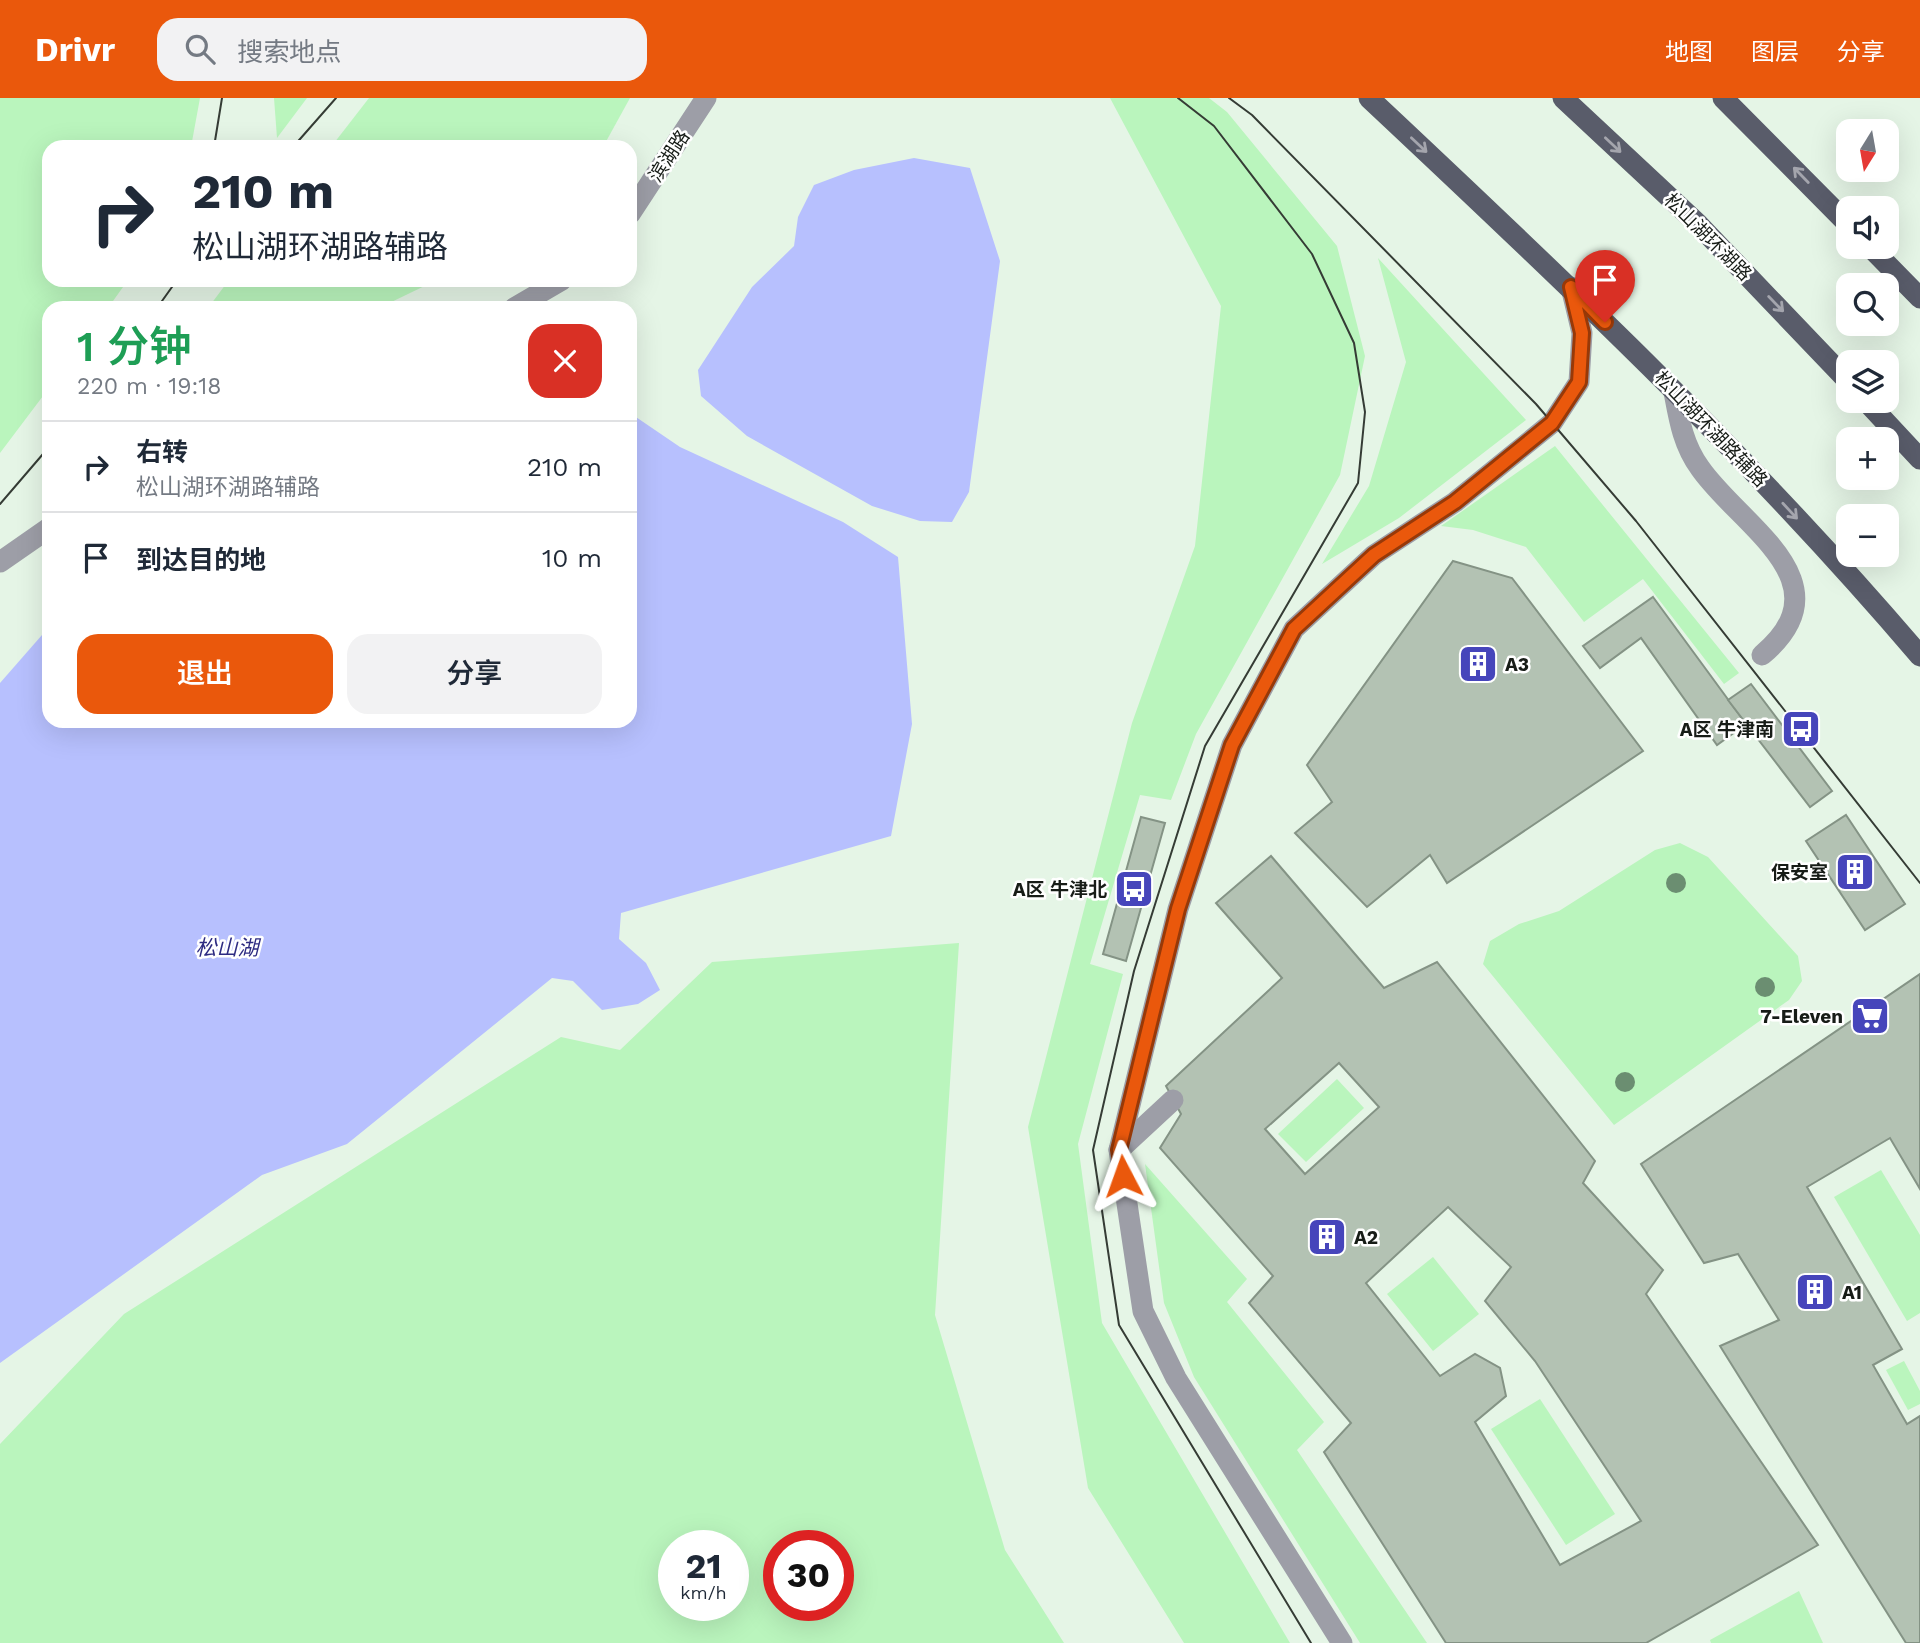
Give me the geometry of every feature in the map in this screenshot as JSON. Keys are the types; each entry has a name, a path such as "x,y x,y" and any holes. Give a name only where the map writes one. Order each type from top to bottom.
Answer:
{"main road":[{"name":"松山湖环湖路辅路","path":"1369,98 1571,287 1782,502 1920,656"},
{"name":"松山湖环湖路","path":"1563,98 1698,224 1836,368"},
{"path":"1723,98 1836,212"},
{"path":"1882,259 1920,298"},
{"path":"1878,413 1920,459"}],"street":[{"name":"滨湖路","path":"637,204 706,98"},
{"path":"526,301 550,287"},
{"path":"1342,1643 1176,1378 1143,1311 1119,1150 1178,909 1232,745 1294,629 1374,555 1455,502 1552,423 1579,382 1582,333 1571,287"},
{"path":"1674,392 1688,449 1700,469 1768,542 1783,561 1791,577 1795,606 1789,625 1778,642 1762,655"},
{"path":"0,562 42,533"},
{"path":"1119,1150 1173,1100"}],"green space":[{"path":"0,98 200,98 192,140 42,140 42,287 123,287 113,301 42,301 42,397 0,453"},
{"path":"274,98 307,98 277,138"},
{"path":"369,98 630,98 607,140 336,140"},
{"path":"1110,98 1209,98 1227,112 1337,246 1365,356 1340,475 1196,734 1171,800 1140,795 1090,964 1123,974 1078,1144 1102,1323 1290,1643 1184,1643 1088,1488 1028,1127 1132,723 1195,546 1221,306"},
{"path":"1378,258 1526,420 1399,518 1322,564 1369,486 1406,362"},
{"path":"224,287 422,287 394,301 213,301"},
{"path":"1555,446 1739,673 1724,684 1643,579 1584,622 1526,547 1473,530 1441,526"},
{"path":"1680,843 1708,857 1798,956 1802,981 1789,1000 1614,1125 1483,964 1490,941 1519,924 1559,911 1655,850"},
{"path":"959,943 935,1315 1005,1550 1064,1643 0,1643 0,1444 124,1314 561,1037 620,1050 712,962"},
{"path":"1337,1079 1364,1108 1306,1162 1278,1134"},
{"path":"1145,1164 1247,1279 1227,1302 1324,1422 1297,1450 1427,1643 1360,1643 1194,1377 1164,1303"},
{"path":"1881,1170 1920,1235 1920,1313 1907,1321 1834,1197"},
{"path":"1433,1257 1479,1314 1433,1351 1387,1294"},
{"path":"1904,1361 1920,1391 1920,1404 1908,1410 1886,1370"},
{"path":"1540,1399 1615,1514 1566,1545 1491,1429"},
{"path":"1799,1591 1823,1643 1711,1643 1710,1640"}],"water":[{"path":"914,158 970,168 1000,261 969,492 952,522 920,521 872,506 747,436 701,396 698,370 752,287 794,246 798,217 814,185 854,170"},
{"name":"松山湖","path":"637,418 680,447 843,522 898,557 912,724 891,836 621,913 619,939 646,963 660,990 638,1004 602,1010 573,981 552,978 347,1144 262,1175 0,1363 0,683 42,635 42,728 637,728"}],"building":[{"name":"A3","path":"1453,561 1512,578 1643,751 1447,883 1430,855 1367,907 1295,833 1332,802 1307,765"},
{"path":"1653,597 1746,724 1717,745 1641,638 1600,668 1583,646"},
{"path":"1751,684 1832,791 1810,807 1728,700"},
{"name":"保安室","path":"1846,815 1905,904 1865,930 1806,841"},
{"name":"A区 牛津北","path":"1141,817 1165,823 1126,961 1103,954"},
{"name":"A2","path":"1271,856 1384,988 1437,962 1595,1161 1583,1183 1663,1270 1646,1294 1818,1545 1646,1643 1446,1643 1324,1452 1351,1423 1249,1303 1273,1276 1160,1148 1181,1114 1166,1086 1282,978 1216,903","holes":["1339,1063 1379,1107 1305,1174 1265,1129","1448,1207 1511,1267 1485,1301 1535,1361 1641,1521 1560,1565 1475,1422 1506,1396 1500,1368 1475,1354 1440,1376 1366,1283"]},
{"name":"A1","path":"1920,974 1920,1189 1890,1138 1807,1187 1902,1349 1873,1365 1907,1424 1920,1416 1920,1643 1906,1643 1720,1346 1779,1320 1738,1254 1704,1263 1641,1164"}],"tram line":[{"path":"215,140 222,98"},
{"path":"299,140 336,98"},
{"path":"1178,98 1214,126 1312,254 1354,343 1365,412 1358,483 1205,746 1134,971 1093,1150 1119,1325 1311,1643"},
{"path":"1229,98 1252,115 1536,404 1636,521 1920,883"},
{"path":"162,301 172,287"},
{"path":"0,504 42,455"}],"place":[{"name":"A3","path":"1478,664"},
{"name":"A区 牛津南","path":"1801,729"},
{"name":"保安室","path":"1855,872"},
{"name":"A区 牛津北","path":"1134,889"},
{"name":"7-Eleven","path":"1870,1016"},
{"name":"A2","path":"1327,1237"},
{"name":"A1","path":"1815,1292"}],"route":[{"path":"1123,1176 1119,1150 1178,909 1232,745 1294,629 1374,555 1455,502 1552,423 1579,382 1582,333 1571,287 1605,322"}]}
